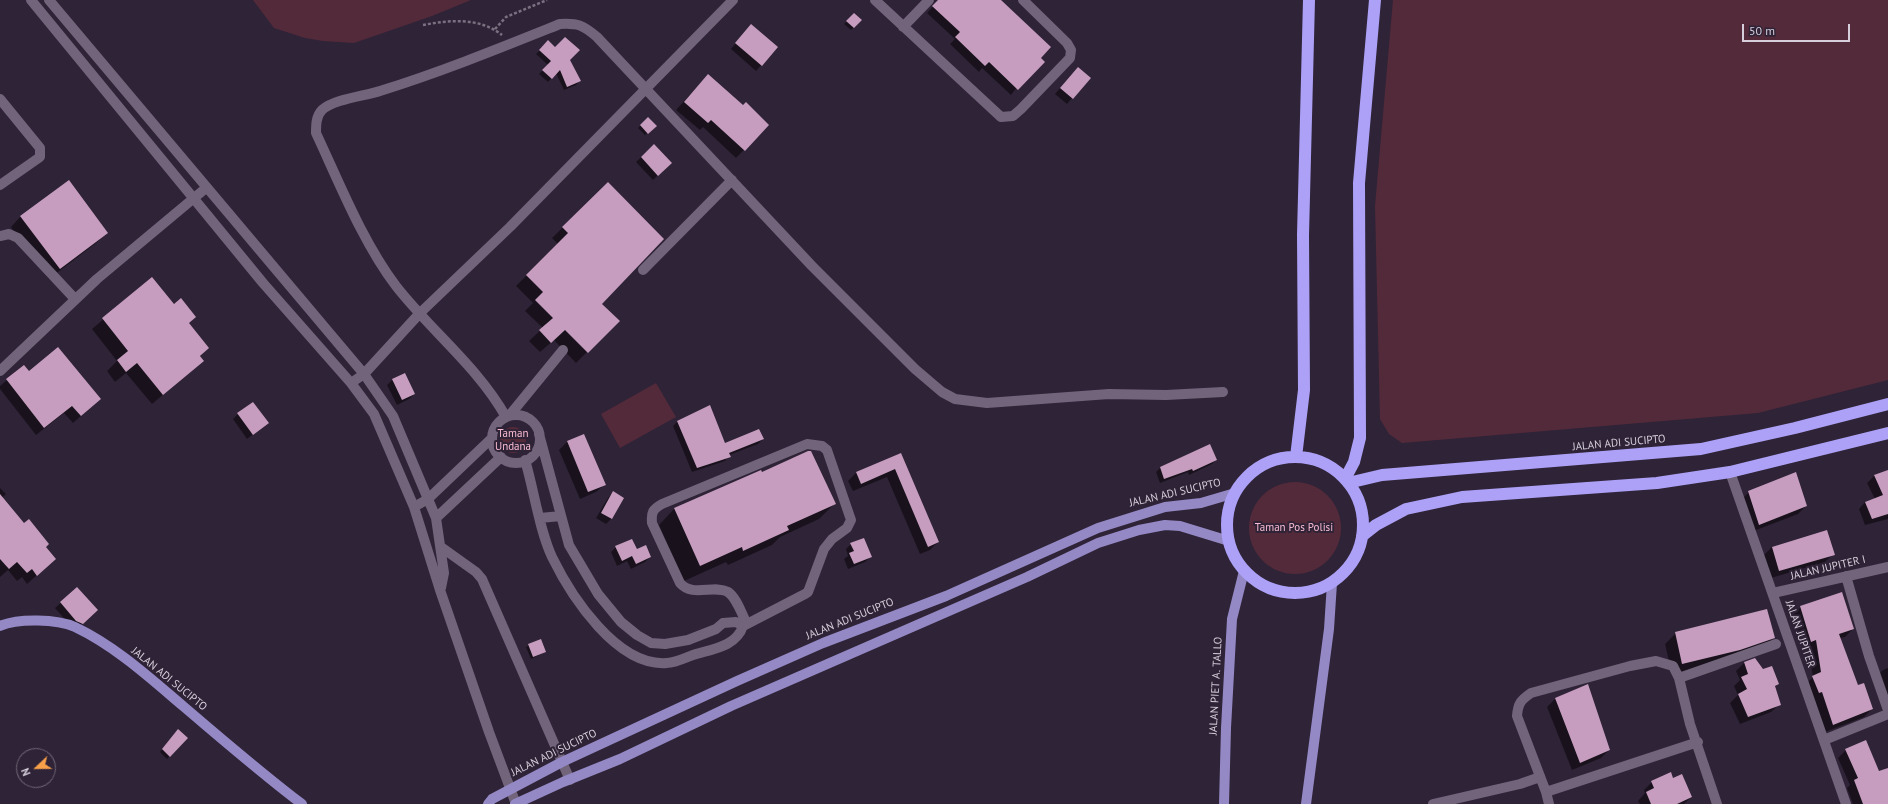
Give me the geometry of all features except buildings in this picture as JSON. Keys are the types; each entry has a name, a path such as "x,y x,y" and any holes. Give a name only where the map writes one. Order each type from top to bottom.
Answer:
{"highway":[{"path":"1296,457 1304,390 1303,235 1310,0"},
{"path":"1346,481 1354,462 1360,438 1359,184 1375,0"},
{"name":"JALAN ADI SUCIPTO","path":"1346,481 1382,475 1701,449 1795,428 1888,404"},
{"path":"1362,536 1376,525 1406,510 1462,497 1658,483 1730,472 1888,433"},
{"path":"1296,457 1314,460 1331,467 1346,481 1359,505 1362,517 1362,536 1357,554 1350,565 1332,582 1310,592 1286,593 1263,586 1244,571 1235,557 1229,541 1227,525 1229,508 1235,493 1250,474 1271,461 1296,457"}],"main road":[{"name":"JALAN ADI SUCIPTO","path":"488,804 492,799 562,762 823,643 946,596 1098,528 1138,514 1165,507 1200,503 1235,493"},
{"path":"516,804 620,760 731,706 1027,577 1098,543 1139,530 1165,525 1180,526 1229,541"},
{"name":"JALAN PIET A. TALLO","path":"1224,804 1226,728 1232,619 1244,571"},
{"path":"1306,804 1329,629 1332,582"},
{"name":"JALAN ADI SUCIPTO","path":"0,626 30,620 74,626 143,672 264,775 302,804"}],"street":[{"path":"31,0 262,283 351,383 374,414 414,507 440,590 489,732 516,804"},
{"path":"49,0 364,374 392,416 436,518 444,573 440,590"},
{"path":"351,383 364,374 420,313 510,227 733,0"},
{"path":"875,0 1001,117 1013,116 1070,58 1071,50 1067,43 1023,0"},
{"path":"903,27 929,0"},
{"path":"508,416 482,382 396,286 360,227 316,133 317,120 322,110 334,104 379,92 560,24 574,23 586,27 597,37 812,266 915,369 942,392 955,399 986,403 1109,394 1166,395 1223,392"},
{"path":"0,99 40,148 41,153 40,157 0,185"},
{"path":"643,270 732,180"},
{"path":"0,371 97,278 206,188"},
{"path":"0,236 9,234 18,238 76,299"},
{"path":"539,434 539,444 534,454 526,460 517,462 508,461 501,457 494,449 492,438 494,429 499,422 508,416 563,350"},
{"path":"508,416 518,415 528,418 535,425 539,434 568,545 598,594 621,622 637,635 651,643 674,643 709,631 723,623 736,622 745,625"},
{"path":"414,507 428,499 492,438"},
{"path":"526,460 540,518 552,556 581,607 600,629 636,657 653,662 668,663 726,645 736,639 745,625 808,592 824,549 832,539 849,524 851,520 827,450 822,446 806,444 653,509 651,515 652,523 680,583 687,589 722,590 728,592 733,598 745,625"},
{"path":"436,518 501,457"},
{"name":"JALAN JUPITER","path":"1730,472 1846,804"},
{"path":"540,518 561,516"},
{"path":"441,547 476,572 482,579 570,780"},
{"name":"JALAN JUPITER I","path":"1773,593 1888,567"},
{"path":"1846,576 1869,656 1888,710"},
{"path":"1679,678 1776,644"},
{"path":"1549,804 1546,792 1517,716 1518,706 1521,700 1532,693 1630,666 1656,661 1673,666 1679,678 1681,692 1717,804"},
{"path":"1824,740 1888,714"},
{"path":"1546,792 1698,742"},
{"path":"1433,804 1520,784 1540,777"}],"path":[{"path":"495,29 506,17 547,0"},
{"path":"423,25 443,21 471,21 495,29 512,43"}],"green space":[{"path":"253,0 471,0 432,16 354,43 305,38 274,28"},
{"path":"1393,0 1888,0 1888,380 1758,413 1402,443 1389,434 1380,419 1375,206"},
{"path":"656,383 676,417 620,448 601,414"},
{"name":"Taman Undana","path":"513,427 522,431 526,440 522,449 513,453 504,449 500,440 504,431"},
{"name":"Taman Pos Polisi","path":"1295,482 1313,485 1328,495 1338,510 1341,528 1338,546 1328,561 1313,571 1295,574 1277,571 1262,561 1252,546 1249,528 1252,510 1262,495 1277,485"}]}
